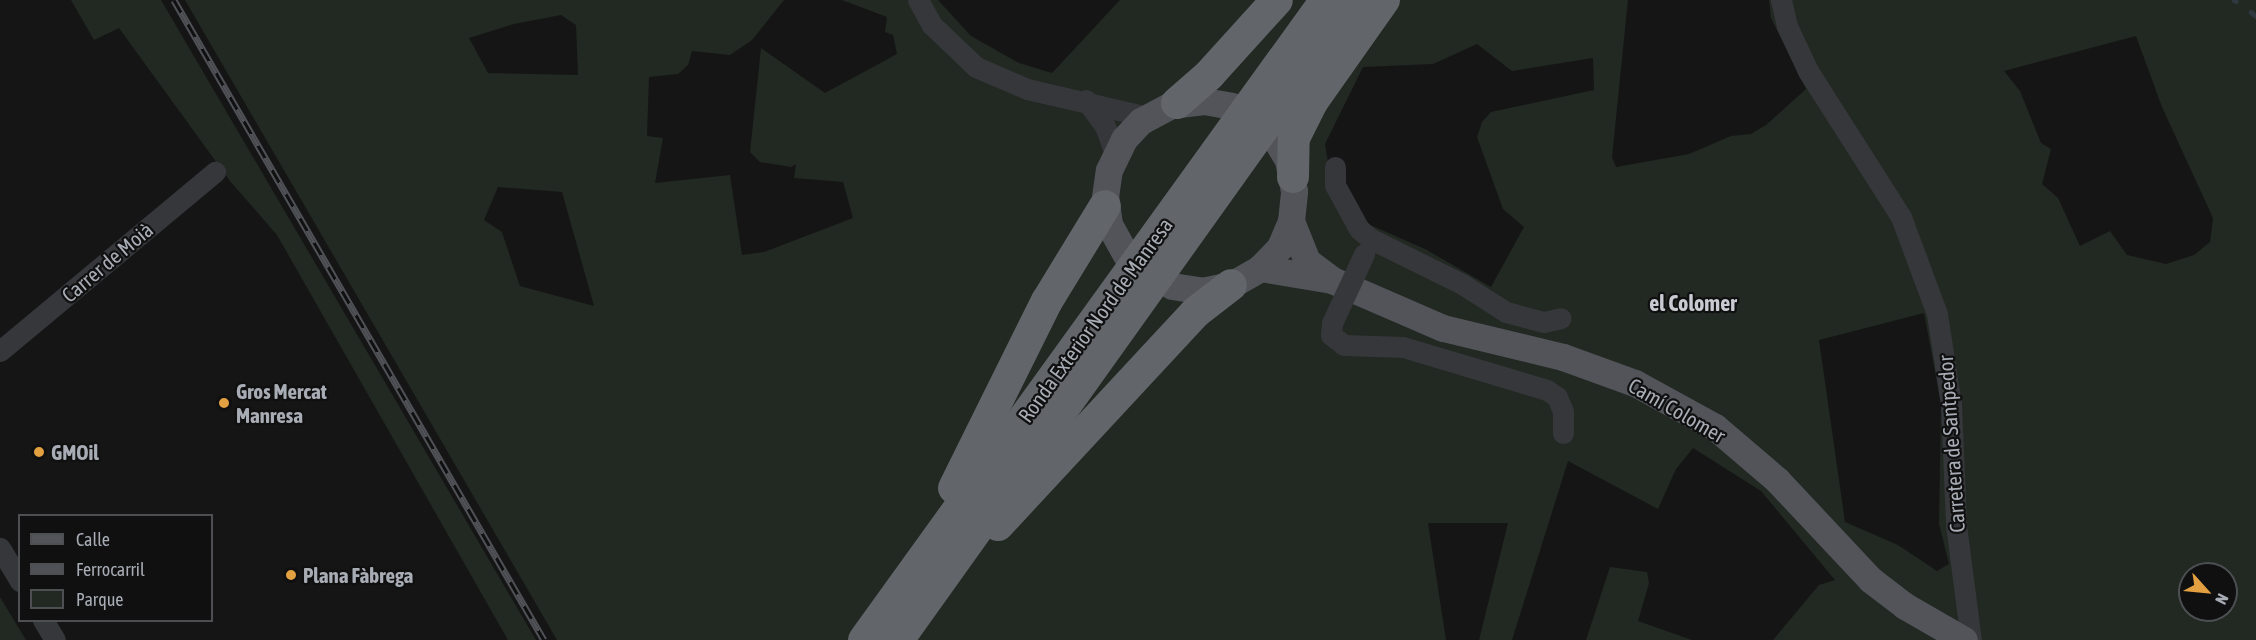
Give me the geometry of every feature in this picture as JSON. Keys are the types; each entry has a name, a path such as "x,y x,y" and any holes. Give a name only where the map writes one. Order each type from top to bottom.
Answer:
{"highway":[{"path":"1177,104 1209,75 1277,0"},
{"name":"Ronda Exterior Nord de Manresa","path":"879,635 1326,0"},
{"name":"Ronda Exterior Nord de Manresa","path":"879,635 938,585 1355,0"},
{"path":"1293,177 1293,138 1384,0"},
{"path":"879,635 964,471 1047,301 1106,206"},
{"path":"938,585 1038,486 1196,312 1231,285"}],"main road":[{"path":"1126,255 1112,232 1106,206 1107,179 1115,154 1129,133 1148,117 1177,104 1204,100 1232,106"},
{"path":"1172,286 1202,291 1231,285 1260,268 1280,247 1291,221 1293,177 1275,138"},
{"name":"Camí Colomer","path":"1291,221 1307,261 1332,280 1443,328 1563,357 1635,383 1715,427 1777,480 1871,580 1905,606 1964,640"},
{"name":"Camí Colomer","path":"1260,268 1332,280"}],"street":[{"path":"918,0 932,25 976,67 1027,89 1086,100 1148,117"},
{"name":"Carretera de Santpedor","path":"1781,0 1787,26 1808,72 1901,217 1938,314 1951,404 1956,525 1971,640"},
{"path":"1086,100 1105,126 1115,154"},
{"path":"1335,167 1335,185 1367,246 1462,284 1506,312 1544,322 1561,318"},
{"name":"Carrer de Moià","path":"0,351 215,172"},
{"path":"1367,246 1332,323 1331,334 1344,345 1403,347 1547,390 1557,397 1563,411 1563,433"},
{"path":"0,548 18,578"},
{"path":"44,622 55,640"}],"green space":[{"path":"71,0 161,0 536,640 508,640 277,235 230,181 119,28 94,40"},
{"path":"185,0 784,0 752,40 730,55 692,51 688,65 678,74 649,77 647,136 663,138 655,183 730,175 742,255 764,252 853,218 843,182 794,178 796,164 791,167 760,162 750,152 761,48 825,93 897,54 893,35 885,32 887,17 842,0 938,0 971,36 1019,63 1052,73 1120,0 1628,0 1612,157 1616,167 1689,154 1731,136 1751,134 1766,125 1806,89 1771,18 1769,0 2256,0 2256,640 1773,640 1819,585 1835,580 1761,491 1693,448 1676,469 1658,509 1568,461 1512,640 1479,640 1508,523 1428,523 1446,640 557,640","holes":["561,15 576,25 578,75 488,73 469,38 514,24","2136,36 2162,107 2213,218 2210,242 2194,255 2166,264 2127,255 2110,231 2080,246 2058,198 2042,184 2051,149 2041,143 2020,91 2004,71","1477,44 1512,71 1593,58 1594,90 1491,112 1482,122 1477,137 1503,209 1524,227 1491,287 1425,249 1368,224 1329,168 1325,144 1363,67 1433,64","498,187 562,192 594,306 520,286 502,232 484,220","1924,313 1941,403 1939,524 1949,564 1937,571 1898,545 1845,522 1819,340"]},
{"path":"1610,567 1647,572 1649,583 1638,621 1692,640 1586,640"},
{"path":"0,597 26,640 0,640"}],"waterway":[{"path":"2251,12 2256,16"}],"railway":[{"path":"174,0 544,640"}],"place":[{"name":"Gros Mercat Manresa","path":"224,403"},
{"name":"GMOil","path":"39,452"},
{"name":"Plana Fàbrega","path":"291,575"}],"district":[{"name":"el Colomer","path":"1693,304"}]}
